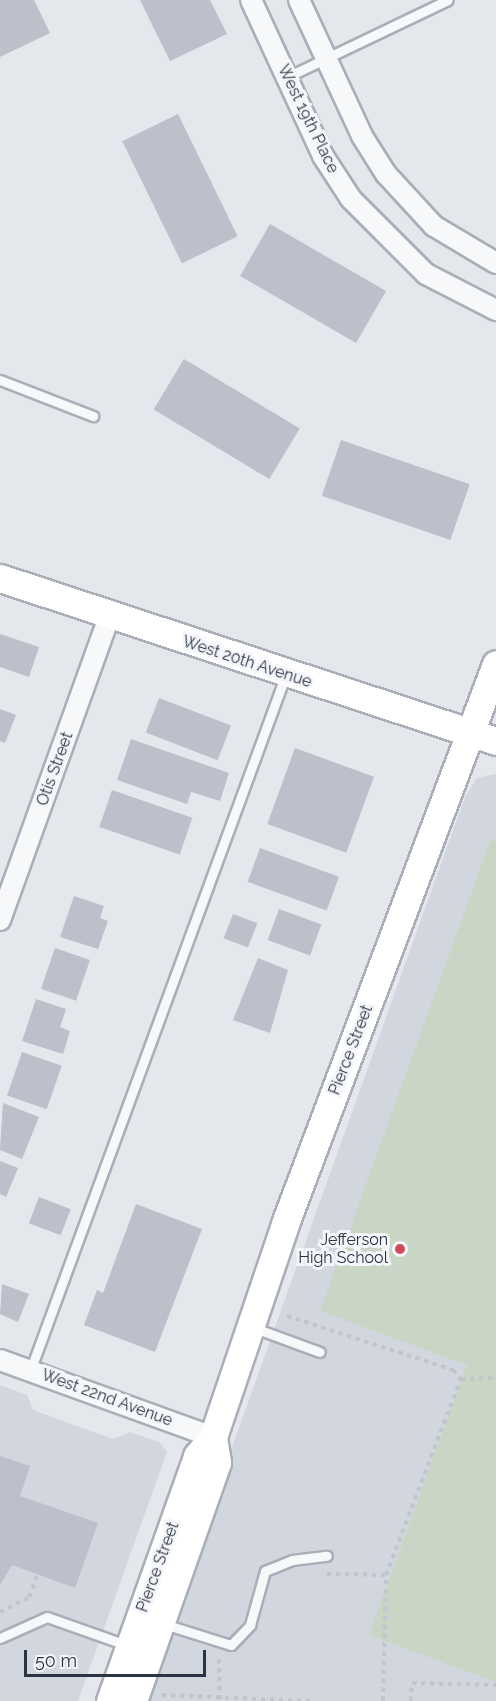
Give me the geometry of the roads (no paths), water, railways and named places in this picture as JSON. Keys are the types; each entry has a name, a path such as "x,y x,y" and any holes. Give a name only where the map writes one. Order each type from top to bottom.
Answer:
{"street":[{"name":"West 19th Place","path":"251,0 323,156 367,219 426,274 496,310"},
{"path":"299,0 368,146 400,191 451,239 496,263"},
{"name":"West 20th Avenue","path":"0,578 109,618 484,737"},
{"name":"Otis Street","path":"0,920 109,618"},
{"name":"Pierce Street","path":"110,1701 198,1456 213,1437 250,1326 484,737 496,664"},
{"name":"West 22nd Avenue","path":"0,1360 213,1437"},
{"name":"Pierce Street","path":"141,1698 161,1623 217,1462 213,1437"}],"lane":[{"path":"287,77 448,0"},
{"path":"0,380 93,416"},
{"path":"30,1371 286,674"},
{"path":"250,1326 320,1352"},
{"path":"161,1623 212,1641 231,1645 250,1625 265,1571 292,1560 327,1556"},
{"path":"0,1638 47,1617 129,1646"}],"place":[{"name":"Jefferson High School","path":"400,1249"}]}
